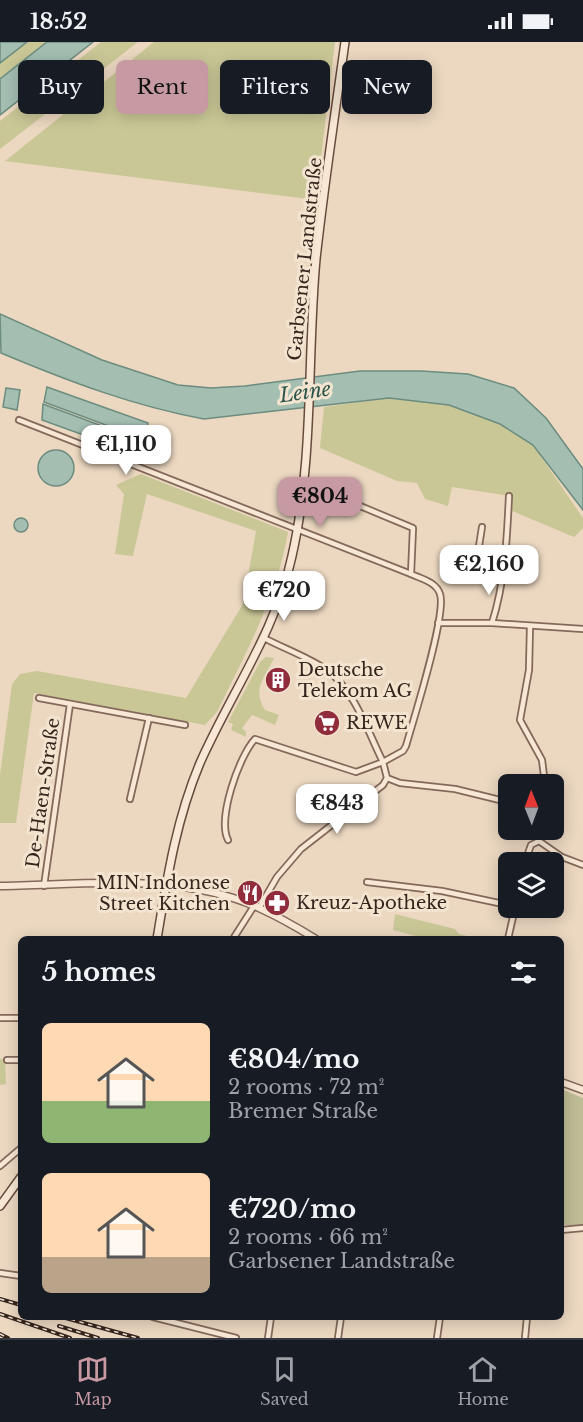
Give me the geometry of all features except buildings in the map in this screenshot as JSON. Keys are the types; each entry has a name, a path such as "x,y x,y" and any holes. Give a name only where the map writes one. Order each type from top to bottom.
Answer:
{"main road":[{"name":"Garbsener Landstraße","path":"158,936 180,818 201,763 264,638 286,578 297,531 305,444 316,259 345,42"},
{"path":"0,1206 18,1181"}],"street":[{"path":"19,420 411,574 434,585 439,591 441,601 438,623 403,751 356,772 255,739 234,780 228,801 223,830 228,840"},
{"path":"492,622 499,600 503,573 509,496"},
{"path":"335,502 353,503 413,528 411,574"},
{"path":"482,527 477,559 480,565 503,573"},
{"path":"438,623 492,622 530,627 562,626 583,629"},
{"path":"530,627 529,670 520,720 542,760 544,774"},
{"path":"264,638 313,662 339,681 351,698 382,762 387,778"},
{"path":"39,698 185,725"},
{"name":"De-Haen-Straße","path":"44,886 70,704"},
{"path":"130,799 149,718"},
{"path":"387,778 400,783 456,789 498,800"},
{"path":"235,936 277,877 301,849 382,785 387,778"},
{"path":"529,852 531,845 539,841 569,861 583,865"},
{"path":"367,882 442,891 498,903"},
{"path":"0,886 166,885 196,890 256,907 303,935"},
{"path":"509,936 513,918"},
{"path":"0,1018 18,1018"},
{"path":"7,1060 18,1060"},
{"path":"564,1083 583,1090"},
{"path":"0,1166 18,1151"},
{"path":"564,1230 583,1228"},
{"path":"0,1273 18,1276"},
{"path":"165,1320 236,1338"},
{"path":"268,1338 271,1320"},
{"path":"338,1338 341,1320"},
{"path":"437,1338 440,1320"},
{"path":"525,1338 527,1320"}],"shaded area":[{"path":"27,42 47,42 24,60 18,60 18,65 0,79 0,63"},
{"path":"101,42 138,42 104,68 104,60 78,60"},
{"path":"154,42 335,42 330,84 330,60 220,60 220,114 326,114 316,200 5,161 64,114 104,114 104,82 116,72 116,114 208,114 208,60 131,60"},
{"path":"18,107 18,114 45,114 0,149 0,121"},
{"path":"389,398 449,405 500,424 533,445 583,518 583,528 574,537 512,511 510,496 452,487 448,506 425,499 417,483 397,481 320,448 324,407"},
{"path":"141,474 288,532 268,602 217,712 205,725 34,693 16,823 0,823 0,775 12,684 20,674 37,671 186,698 243,604 256,531 147,494 133,556 115,554 124,494 116,485"},
{"path":"266,657 274,658 259,689 261,702 265,710 279,715 275,725 252,715 242,728 246,732 246,737 231,730 233,724 228,722 260,662"},
{"path":"395,914 455,929 459,934 467,936 416,936 393,930"},
{"path":"0,1059 5,1059 6,1084 0,1085"},
{"path":"564,1090 583,1098 583,1225 564,1225"}],"water":[{"path":"0,42 27,42 0,63"},
{"path":"47,42 93,42 70,60 24,60"},
{"path":"18,65 18,101 0,115 0,79"},
{"name":"Leine","path":"0,314 102,360 178,385 211,388 245,386 360,371 421,371 468,374 514,388 546,418 583,469 583,510 533,445 500,424 449,405 389,398 204,419 178,414 101,392 1,353"},
{"path":"47,387 148,423 146,440 44,402"},
{"path":"6,388 20,390 17,410 3,407"},
{"path":"43,404 145,442 144,457 42,420"},
{"path":"56,450 69,455 74,468 69,481 56,486 43,481 38,468 43,455"},
{"path":"21,518 26,520 28,525 26,530 21,532 16,530 14,525 16,520"}],"railway":[{"path":"0,1299 18,1304"},
{"path":"0,1314 70,1338"},
{"path":"73,1320 138,1338"},
{"path":"59,1326 98,1338"},
{"path":"0,1334 8,1338"}],"place":[{"name":"Deutsche Telekom AG","path":"278,680"},
{"name":"REWE","path":"327,723"},
{"name":"MIN Indonese Street Kitchen","path":"250,893"},
{"name":"Kreuz-Apotheke","path":"277,903"}]}
